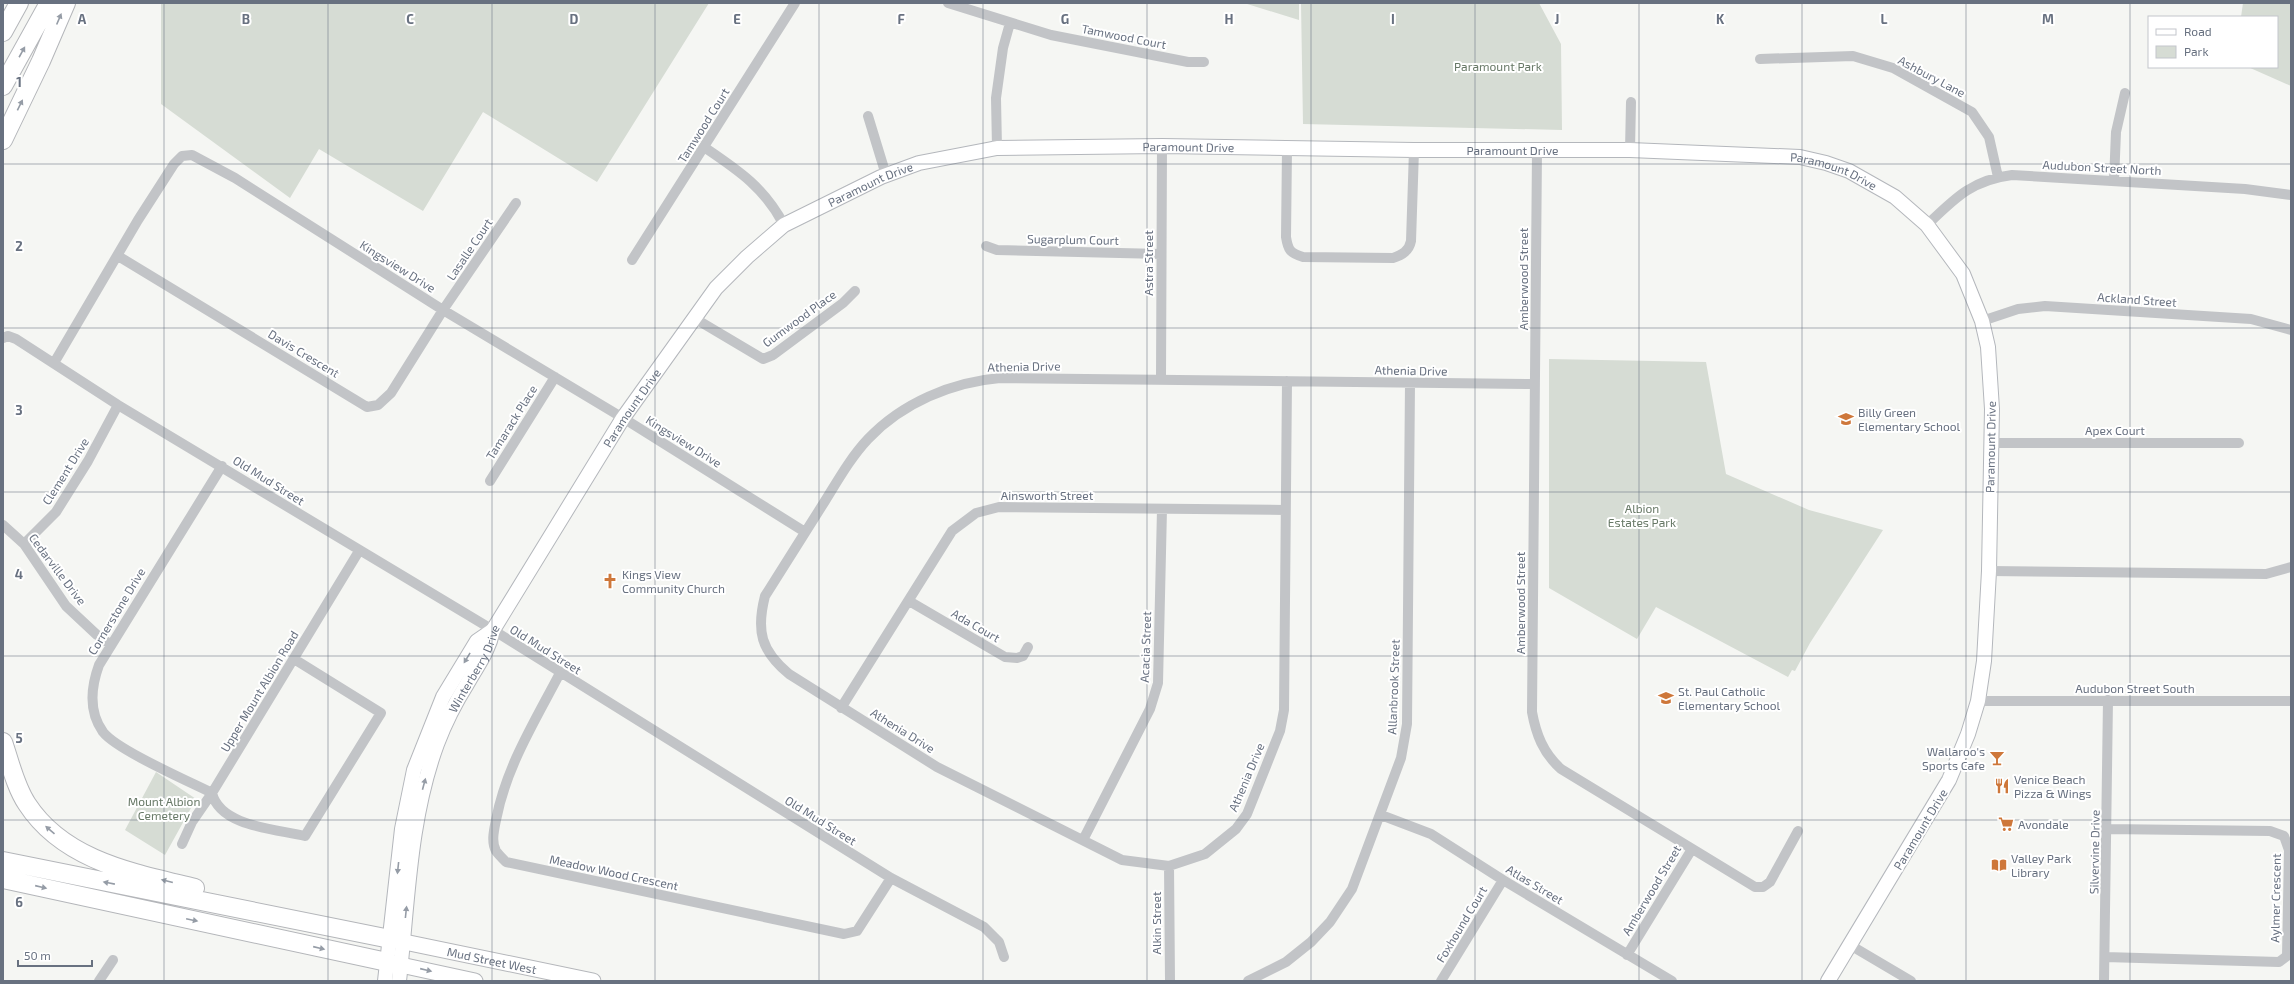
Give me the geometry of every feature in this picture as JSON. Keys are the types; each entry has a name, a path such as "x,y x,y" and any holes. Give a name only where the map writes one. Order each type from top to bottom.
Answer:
{"highway":[{"path":"3,32 19,3"},
{"path":"3,86 49,3"},
{"path":"3,140 41,61 66,3"},
{"path":"3,742 14,777 26,804 40,821 74,848 99,862 222,895 312,923"},
{"path":"3,861 397,940"},
{"path":"3,878 394,964"}],"main road":[{"name":"Mud Street West","path":"397,940 593,981"},
{"name":"Mud Street West","path":"394,964 475,981"}],"street":[{"name":"Tamwood Court","path":"632,260 794,3"},
{"name":"Tamwood Court","path":"948,3 1051,35 1188,62 1204,62"},
{"path":"997,148 996,98 1003,48 1010,23"},
{"name":"Ashbury Lane","path":"1760,60 1853,56 1893,68 1972,112 1989,137 1998,177"},
{"path":"2114,180 2116,132 2125,93"},
{"path":"1630,150 1631,102"},
{"path":"868,116 886,175"},
{"name":"Paramount Drive","path":"493,630 623,418 716,288 752,252 784,225 886,175 919,163 997,148 1162,146 1287,149 1537,151 1630,150 1800,157 1826,163 1849,171 1895,197 1927,225 1963,274 1982,321 1988,347 1991,443 1989,571 1984,661 1978,701 1968,734 1949,780 1828,981"},
{"name":"Astra Street","path":"1161,379 1162,146"},
{"path":"704,147 743,173 767,199 784,225"},
{"path":"1287,149 1286,237 1288,250 1293,254 1303,257 1393,258 1401,255 1410,247 1414,150"},
{"name":"Amberwood Street","path":"1537,151 1532,712 1534,726 1542,747 1561,768 1692,849 1627,955"},
{"name":"Kingsview Drive","path":"54,363 138,220 174,164 182,156 192,155 235,178 443,310 623,418 805,532"},
{"name":"Audubon Street North","path":"1927,225 1968,188 1998,177 2012,175 2245,189 2291,195"},
{"name":"Lasalle Court","path":"443,310 516,203"},
{"name":"Sugarplum Court","path":"986,246 997,250 1161,254"},
{"name":"Davis Crescent","path":"118,256 367,407 378,405 391,394 443,310"},
{"name":"Gumwood Place","path":"694,318 763,358 773,355 843,303 855,291"},
{"name":"Ackland Street","path":"1982,321 2018,309 2045,306 2251,319 2291,330"},
{"name":"Old Mud Street","path":"3,338 8,336 16,339 118,405 222,466 359,551 493,630 891,878 984,927 999,942 1004,957"},
{"name":"Tamarack Place","path":"490,481 555,377"},
{"name":"Athenia Drive","path":"1287,381 1284,710 1280,731 1247,814 1236,829 1205,854 1169,866 1122,860 937,766 841,708 789,674 775,663 768,653 761,635 760,616 765,596 845,469 868,439 895,416 917,402 938,392 983,379 1000,378 1161,379 1535,384"},
{"name":"Allanbrook Street","path":"1248,981 1286,962 1330,922 1352,888 1381,815 1401,758 1407,724 1410,383"},
{"name":"Clement Drive","path":"24,544 56,512 88,461 118,405"},
{"name":"Apex Court","path":"1991,443 2239,443"},
{"name":"Cornerstone Drive","path":"212,793 124,748 104,732 92,700 93,682 110,644 222,466"},
{"name":"Ainsworth Street","path":"841,708 952,531 976,513 999,507 1285,510"},
{"name":"Acacia Street","path":"1083,840 1150,709 1158,683 1162,509"},
{"name":"Cedarville Drive","path":"3,525 24,544 66,606 110,644"},
{"name":"Upper Mount Albion Road","path":"182,844 192,822 212,793 359,551"},
{"path":"1989,571 2266,574 2291,567"},
{"name":"Ada Court","path":"909,601 1006,656 1023,656 1028,647"},
{"name":"Winterberry Drive","path":"385,981 394,964 397,940 402,829 414,770 443,697 477,641 493,630"},
{"path":"212,793 214,800 223,812 235,820 305,836 381,713 294,659"},
{"name":"Meadow Wood Crescent","path":"560,673 506,779 493,835 496,850 506,862 844,934 857,930 891,878"},
{"name":"Silvervine Drive","path":"2104,981 2108,700"},
{"name":"Audubon Street South","path":"1978,701 2291,701"},
{"name":"Atlas Street","path":"1381,815 1431,834 1503,880 1672,981"},
{"name":"Aylmer Crescent","path":"2105,957 2279,962 2287,956 2289,858 2288,844 2284,836 2270,831 2107,829"},
{"path":"1692,849 1755,887 1763,887 1770,882 1798,831"},
{"name":"Alkin Street","path":"1169,866 1170,981"},
{"name":"Foxhound Court","path":"1441,981 1503,880"},
{"path":"1850,945 1910,981"},
{"path":"99,981 113,960"},
{"name":"Winterberry Drive","path":"394,964 399,981"}],"green space":[{"path":"161,3 709,3 597,182 483,112 423,211 319,149 290,198 161,104"},
{"path":"1244,3 1299,3 1299,20"},
{"name":"Paramount Park","path":"1301,3 1539,3 1561,44 1562,130 1303,124"},
{"path":"2243,3 2291,3 2291,86 2250,68 2278,68 2278,16 2241,16"},
{"name":"Albion Estates Park","path":"1549,359 1706,362 1726,474 1809,510 1883,530 1810,643 1795,671 1792,670 1788,677 1656,607 1637,639 1549,588"},
{"name":"Mount Albion Cemetery","path":"156,772 196,799 165,855 125,830"}],"place":[{"name":"Billy Green Elementary School","path":"1846,419"},
{"name":"Kings View Community Church","path":"610,581"},
{"name":"St. Paul Catholic Elementary School","path":"1666,698"},
{"name":"Wallaroo's Sports Cafe","path":"1997,758"},
{"name":"Venice Beach Pizza & Wings","path":"2002,786"},
{"name":"Avondale","path":"2006,824"},
{"name":"Valley Park Library","path":"1999,865"}]}
